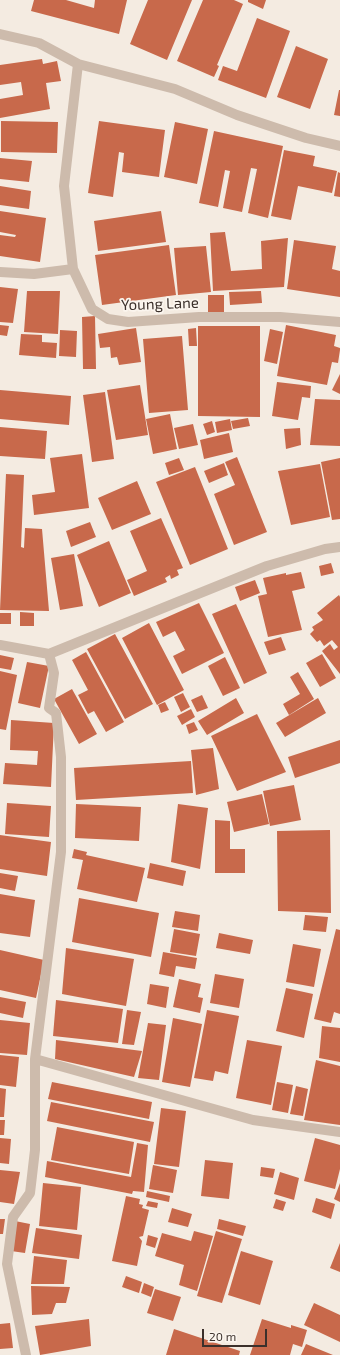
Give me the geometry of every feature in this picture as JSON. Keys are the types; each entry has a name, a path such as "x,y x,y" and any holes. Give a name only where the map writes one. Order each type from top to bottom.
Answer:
{"street":[{"path":"0,34 39,43 78,64 175,89 237,115 306,138 340,146"},
{"name":"Young Lane","path":"78,64 64,186 73,269 92,309 108,319 128,322 199,317 280,317 340,322"},
{"path":"0,272 34,274 73,269"},
{"path":"0,645 50,654 267,566 325,549 340,547"},
{"path":"26,1355 7,1264 13,1217 30,1193 35,1150 36,1059 61,852 61,757 56,713 49,708 54,673 50,654"},
{"path":"36,1059 253,1120 340,1132"}],"building":[{"path":"34,0 66,0 94,8 95,0 127,0 119,34 31,11"},
{"path":"148,0 192,0 167,60 130,44"},
{"path":"203,0 234,0 243,4 217,65 219,66 214,77 177,61"},
{"path":"248,0 266,0 263,9 248,2"},
{"path":"257,18 290,31 266,98 218,80 223,66 237,71"},
{"path":"296,46 328,59 310,109 277,97"},
{"path":"42,59 43,64 57,61 61,81 46,83 50,109 0,118 0,99 23,95 21,82 0,85 0,65"},
{"path":"340,90 340,116 334,115"},
{"path":"1,121 58,122 57,153 1,152"},
{"path":"99,121 165,130 159,177 122,172 124,153 119,152 113,197 88,193"},
{"path":"175,122 208,129 197,184 164,177"},
{"path":"214,131 283,146 268,218 248,213 257,169 251,168 242,212 223,208 230,171 225,170 218,207 199,203"},
{"path":"284,150 315,156 313,166 337,171 332,193 298,186 291,220 271,216"},
{"path":"0,158 32,161 29,182 0,179"},
{"path":"338,172 340,173 340,197 334,196"},
{"path":"0,186 31,191 29,209 0,205"},
{"path":"0,211 46,218 40,262 0,256 0,235 15,237 16,235 0,232"},
{"path":"161,211 166,242 98,251 94,221"},
{"path":"225,232 231,271 262,269 261,241 288,238 284,287 213,291 210,233"},
{"path":"294,240 336,246 332,269 340,271 340,297 287,289"},
{"path":"169,245 176,295 102,305 95,255"},
{"path":"206,246 211,292 178,295 174,248"},
{"path":"0,287 18,289 13,323 0,322"},
{"path":"27,291 60,291 58,334 24,332"},
{"path":"261,291 262,303 230,305 229,292"},
{"path":"208,295 224,295 224,312 208,313"},
{"path":"95,316 96,369 83,369 82,317"},
{"path":"0,325 9,326 7,336 0,335"},
{"path":"286,325 336,335 334,346 340,348 338,363 332,362 327,385 277,376"},
{"path":"198,326 260,326 260,417 198,416"},
{"path":"136,328 141,362 119,365 117,357 111,358 110,347 100,348 98,334"},
{"path":"196,328 197,346 189,346 188,329"},
{"path":"270,329 283,332 277,364 264,361"},
{"path":"60,330 77,331 76,357 59,356"},
{"path":"21,334 42,335 42,342 57,343 56,358 19,355"},
{"path":"182,336 188,410 149,413 143,339"},
{"path":"340,374 340,394 332,390"},
{"path":"277,382 311,386 310,398 302,397 298,420 272,416"},
{"path":"140,385 148,435 116,440 107,390"},
{"path":"0,390 71,396 69,425 0,419"},
{"path":"105,392 114,459 92,462 83,395"},
{"path":"315,399 340,400 340,446 310,445"},
{"path":"170,414 177,449 153,454 146,419"},
{"path":"248,418 250,426 233,429 231,421"},
{"path":"230,419 232,430 217,433 215,422"},
{"path":"212,421 215,432 207,435 203,424"},
{"path":"193,424 198,445 179,449 174,428"},
{"path":"0,427 47,431 45,459 0,456"},
{"path":"300,428 301,445 286,449 284,429"},
{"path":"229,433 233,452 204,459 200,440"},
{"path":"82,454 89,508 34,515 32,495 55,492 50,458"},
{"path":"237,457 267,532 234,545 214,494 235,485 225,462"},
{"path":"179,458 184,470 169,475 165,463"},
{"path":"340,458 340,519 332,520 321,462"},
{"path":"224,463 228,475 209,483 204,471"},
{"path":"320,464 330,517 291,525 278,471"},
{"path":"195,467 228,549 190,565 156,482"},
{"path":"6,474 24,475 21,547 24,548 25,528 42,529 49,611 0,610"},
{"path":"137,481 151,514 112,530 98,498"},
{"path":"161,518 183,568 177,570 179,575 171,579 170,575 165,578 167,582 134,596 127,580 147,571 130,531"},
{"path":"90,522 96,537 71,547 66,531"},
{"path":"109,541 131,593 99,607 77,555"},
{"path":"74,554 83,606 60,610 51,558"},
{"path":"331,563 334,573 321,576 319,566"},
{"path":"301,572 305,588 292,591 302,630 268,637 258,596 267,594 263,578 286,573 286,575"},
{"path":"255,580 260,593 240,601 235,587"},
{"path":"339,595 340,674 322,651 330,644 334,650 338,647 332,640 324,646 320,640 317,642 310,634 314,630 312,627 323,620 317,613"},
{"path":"199,603 224,653 182,674 173,656 185,650 175,631 163,637 156,622"},
{"path":"236,604 267,673 244,684 212,614"},
{"path":"20,612 34,613 34,626 20,626"},
{"path":"0,613 11,613 11,624 0,624"},
{"path":"149,623 184,690 157,705 122,638"},
{"path":"115,634 153,704 125,719 87,649"},
{"path":"281,637 286,650 269,655 264,642"},
{"path":"86,652 124,722 106,732 94,711 88,714 78,695 88,690 72,660"},
{"path":"322,654 336,678 320,687 306,663"},
{"path":"0,655 14,658 11,670 0,668"},
{"path":"225,657 240,688 223,696 208,666"},
{"path":"27,662 49,666 40,708 18,703"},
{"path":"0,671 17,675 6,730 0,729"},
{"path":"298,672 314,699 289,715 283,704 300,694 290,677"},
{"path":"72,689 97,734 79,744 54,699"},
{"path":"183,693 190,707 181,712 174,697"},
{"path":"202,695 208,708 197,712 191,700"},
{"path":"236,698 244,713 207,735 198,721"},
{"path":"318,698 326,713 285,737 276,723"},
{"path":"165,702 169,710 161,713 158,705"},
{"path":"191,709 195,717 182,725 177,716"},
{"path":"257,714 286,772 237,791 211,736"},
{"path":"11,720 54,723 51,787 3,784 5,763 37,765 38,751 10,750"},
{"path":"194,722 198,730 189,734 186,725"},
{"path":"340,740 340,763 295,778 288,757"},
{"path":"213,748 219,789 196,795 191,750"},
{"path":"191,761 193,793 76,800 74,768"},
{"path":"294,785 301,820 270,826 263,791"},
{"path":"262,794 269,824 234,832 227,802"},
{"path":"7,803 51,806 49,837 5,834"},
{"path":"76,804 141,807 139,841 75,838"},
{"path":"178,804 208,808 200,869 171,862"},
{"path":"215,820 230,821 230,849 245,849 245,873 215,873"},
{"path":"330,830 331,913 278,911 277,831"},
{"path":"0,835 51,842 47,876 0,869"},
{"path":"74,849 87,852 86,855 145,868 137,902 77,889 83,860 72,858"},
{"path":"150,863 186,871 183,886 147,878"},
{"path":"0,873 18,876 15,891 0,888"},
{"path":"0,894 35,900 30,937 0,933"},
{"path":"79,898 159,913 151,957 72,942"},
{"path":"175,911 200,915 198,931 172,927"},
{"path":"305,915 328,917 326,932 303,930"},
{"path":"174,929 200,934 196,956 170,952"},
{"path":"336,929 340,930 340,1014 334,1012 331,1023 314,1019"},
{"path":"219,933 253,940 250,954 216,948"},
{"path":"293,944 321,949 314,987 286,982"},
{"path":"66,948 134,959 126,1006 62,994"},
{"path":"0,950 44,960 36,998 0,990"},
{"path":"163,952 197,958 195,969 176,966 174,977 159,974"},
{"path":"215,974 244,979 239,1008 210,1003"},
{"path":"179,979 201,984 198,997 203,998 200,1013 173,1007"},
{"path":"150,984 169,987 166,1008 147,1004"},
{"path":"286,988 313,994 304,1038 276,1031"},
{"path":"0,997 26,1002 23,1018 0,1013"},
{"path":"56,1000 123,1009 118,1043 53,1036"},
{"path":"127,1010 141,1012 134,1045 122,1044"},
{"path":"207,1010 239,1016 228,1074 215,1071 213,1081 194,1078"},
{"path":"173,1018 202,1024 190,1087 162,1082"},
{"path":"0,1020 30,1023 27,1055 0,1053"},
{"path":"148,1023 166,1025 159,1080 138,1078"},
{"path":"322,1026 340,1028 340,1062 319,1058"},
{"path":"56,1040 142,1051 134,1077 55,1059"},
{"path":"247,1040 282,1046 271,1105 236,1098"},
{"path":"0,1055 19,1057 16,1087 0,1085"},
{"path":"316,1060 340,1066 340,1125 304,1120"},
{"path":"52,1082 152,1102 149,1119 48,1099"},
{"path":"277,1082 293,1085 288,1113 272,1110"},
{"path":"296,1086 308,1089 303,1116 290,1114"},
{"path":"0,1088 6,1089 4,1117 0,1117"},
{"path":"51,1102 154,1122 150,1142 47,1121"},
{"path":"161,1108 186,1111 179,1167 154,1164"},
{"path":"0,1120 5,1120 4,1135 0,1135"},
{"path":"57,1127 134,1142 129,1174 51,1160"},
{"path":"0,1138 11,1139 9,1164 0,1163"},
{"path":"315,1138 340,1145 340,1169 335,1189 304,1181"},
{"path":"137,1143 148,1145 144,1192 133,1191 132,1194 45,1177 47,1161 131,1177"},
{"path":"205,1160 233,1163 229,1199 201,1196"},
{"path":"153,1165 177,1170 173,1193 149,1189"},
{"path":"261,1167 275,1169 273,1178 260,1176"},
{"path":"0,1170 20,1172 14,1204 0,1202"},
{"path":"280,1172 299,1178 294,1200 274,1194"},
{"path":"43,1183 81,1187 77,1230 39,1226"},
{"path":"340,1183 340,1202 334,1199"},
{"path":"147,1191 170,1196 169,1202 146,1197"},
{"path":"126,1196 140,1199 139,1204 143,1205 142,1208 149,1210 143,1236 139,1237 142,1241 137,1266 112,1261"},
{"path":"316,1198 335,1204 331,1219 312,1212"},
{"path":"276,1199 286,1202 283,1211 273,1208"},
{"path":"148,1201 158,1203 157,1208 146,1206"},
{"path":"172,1208 192,1214 188,1227 168,1222"},
{"path":"0,1219 5,1219 3,1234 0,1234"},
{"path":"219,1219 246,1226 243,1236 217,1229"},
{"path":"15,1221 30,1224 25,1253 11,1251"},
{"path":"36,1228 82,1235 79,1259 32,1253"},
{"path":"194,1231 213,1236 197,1291 179,1285 184,1265 155,1256 162,1233 191,1241"},
{"path":"216,1231 242,1239 222,1303 197,1296"},
{"path":"148,1235 158,1238 155,1248 146,1245"},
{"path":"340,1243 340,1272 330,1268"},
{"path":"241,1251 273,1261 260,1305 228,1295"},
{"path":"34,1256 67,1260 64,1284 31,1284"},
{"path":"126,1276 142,1282 139,1293 122,1287"},
{"path":"144,1283 154,1287 151,1297 141,1293"},
{"path":"31,1286 70,1287 66,1303 56,1303 52,1314 32,1315"},
{"path":"155,1289 181,1297 173,1321 147,1313"},
{"path":"314,1303 340,1315 340,1342 304,1325"},
{"path":"89,1319 91,1346 40,1355 35,1326"},
{"path":"262,1319 291,1328 291,1325 307,1330 302,1347 293,1344 290,1355 250,1355"},
{"path":"10,1323 13,1348 0,1349 0,1324"},
{"path":"174,1329 240,1351 239,1355 166,1355"},
{"path":"306,1344 333,1355 301,1355"}]}
